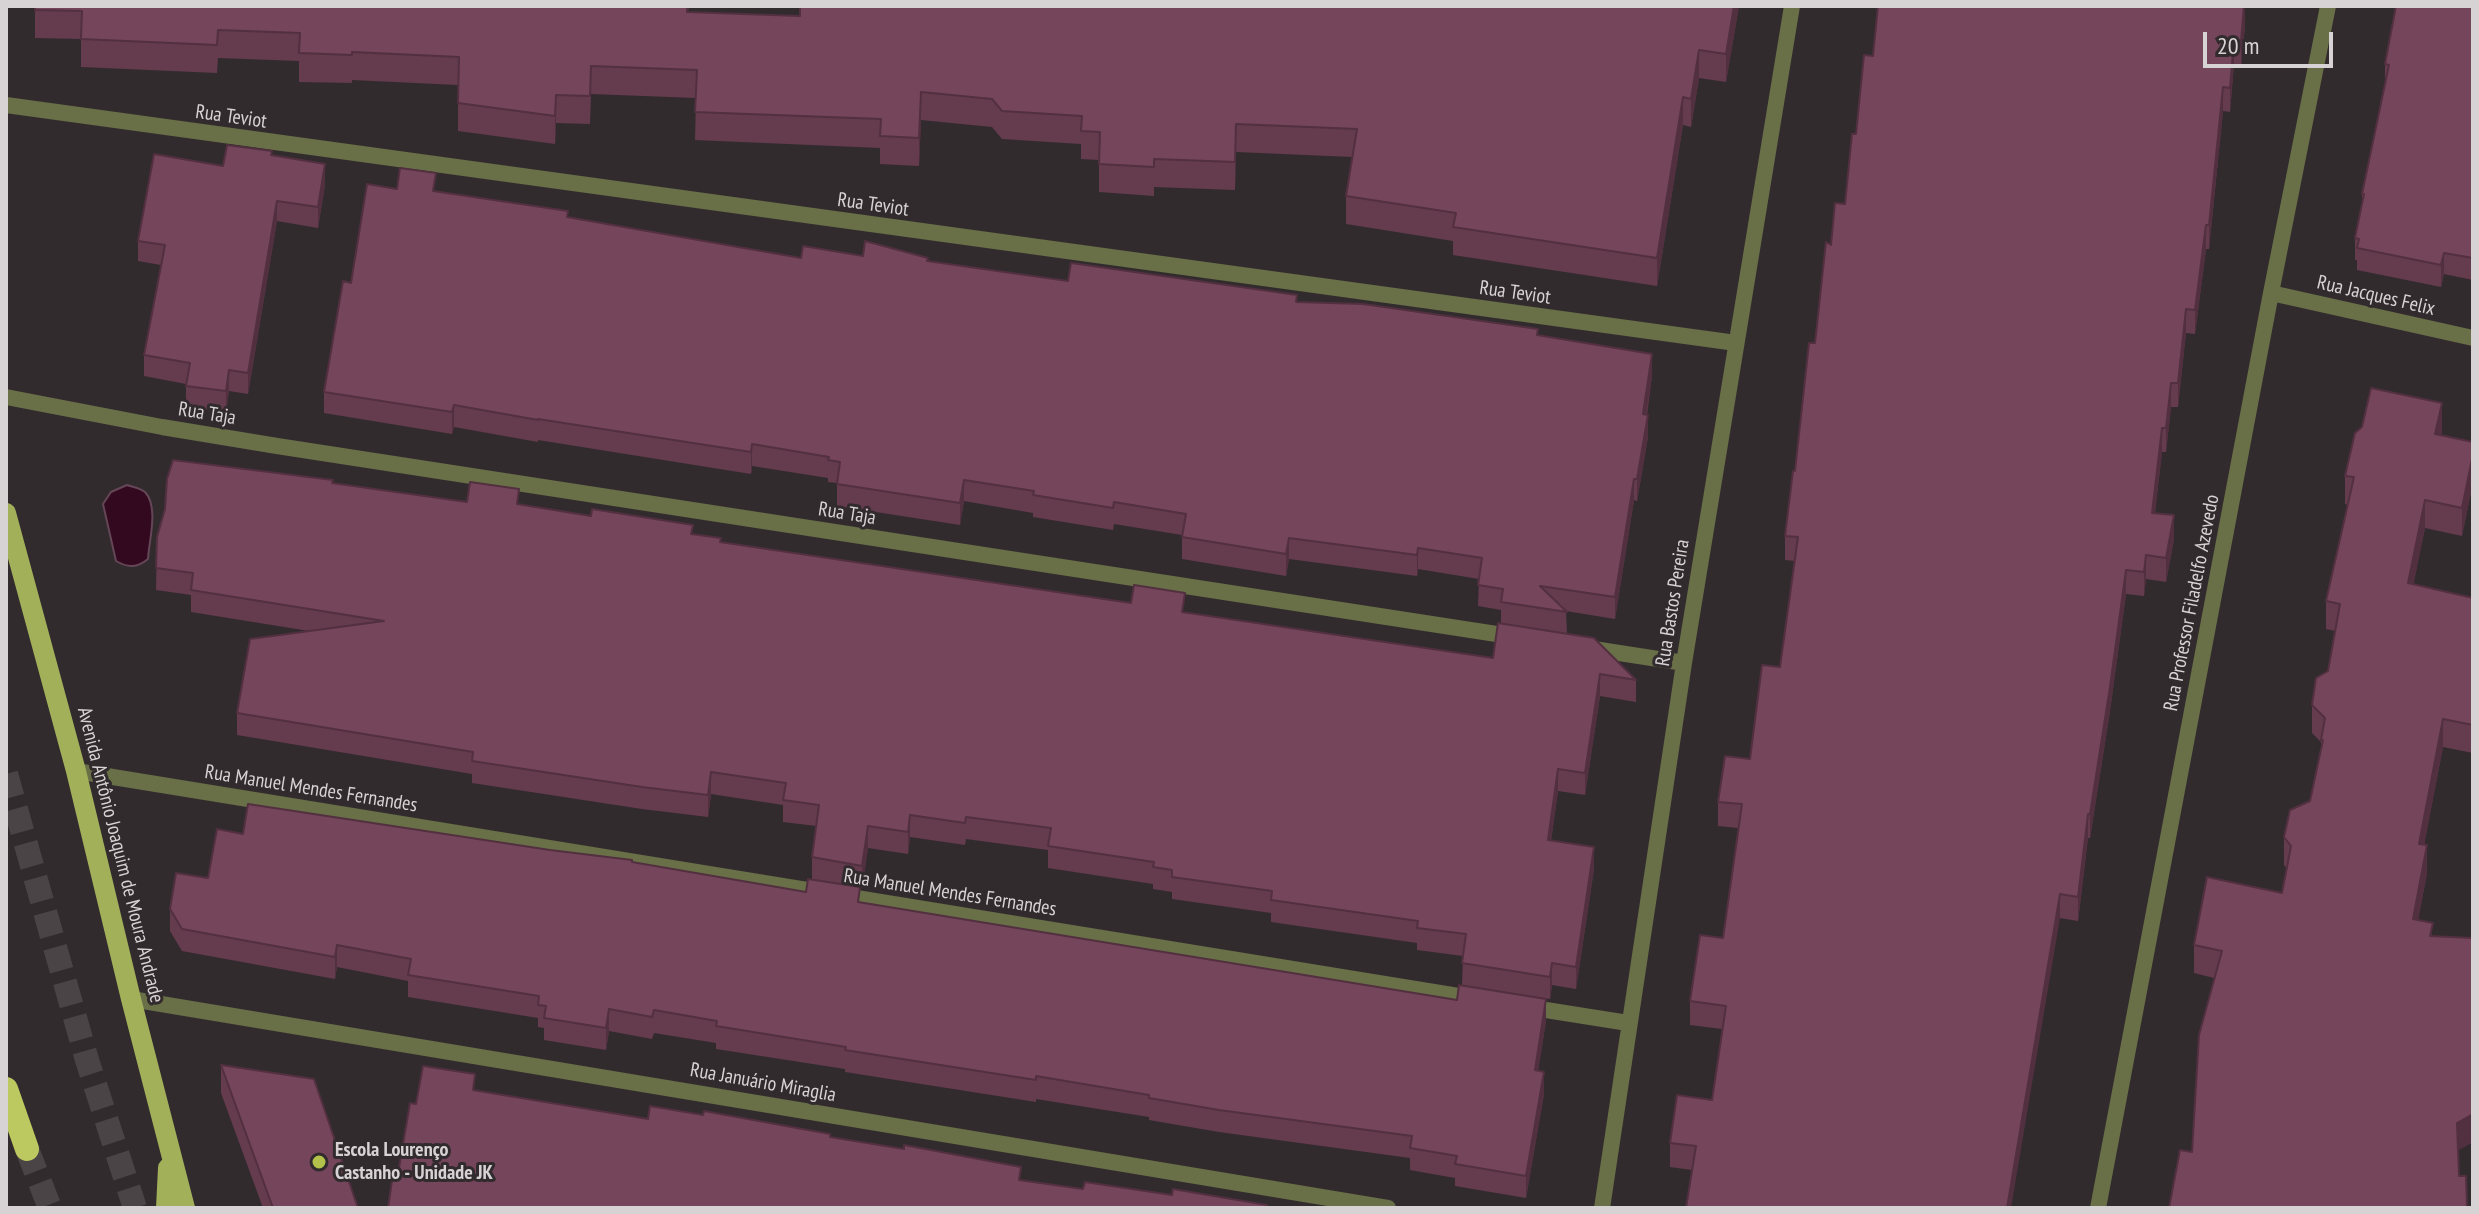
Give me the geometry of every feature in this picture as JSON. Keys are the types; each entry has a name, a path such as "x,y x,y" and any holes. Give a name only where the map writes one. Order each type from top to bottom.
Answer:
{"highway":[{"path":"6,1089 27,1149"}],"main road":[{"name":"Avenida Antônio Joaquim de Moura Andrade","path":"6,513 76,771 185,1208"},
{"path":"166,1208 169,1150"}],"street":[{"name":"Rua Bastos Pereira","path":"1602,1208 1684,663 1792,6"},
{"name":"Rua Professor Filadelfo Azevedo","path":"2098,1208 2328,6"},
{"name":"Rua Teviot","path":"6,105 1736,343"},
{"name":"Rua Jacques Felix","path":"2271,293 2473,338"},
{"name":"Rua Taja","path":"6,397 277,446 1526,638"},
{"path":"1573,646 1684,663"},
{"name":"Rua Manuel Mendes Fernandes","path":"76,771 1628,1023"},
{"name":"Rua Januário Miraglia","path":"131,999 1388,1208"}],"shaded area":[{"path":"127,485 145,492 152,506 148,559 132,566 116,561 103,504 111,492"}],"building":[{"path":"35,6 687,6 687,12 800,16 800,6 1734,6 1726,54 1699,50 1691,99 1683,97 1657,258 1453,227 1456,213 1346,196 1357,129 1236,124 1235,162 1154,159 1154,167 1099,164 1100,132 1081,131 1082,116 1002,111 992,99 921,92 919,138 880,136 881,119 695,112 697,70 591,66 590,96 556,95 555,116 458,103 459,57 299,53 300,33 218,30 217,45 81,39 82,11 35,10"},
{"path":"1878,6 2244,6 2241,41 2234,40 2230,88 2223,87 2209,225 2206,225 2195,310 2186,309 2178,383 2171,383 2166,428 2162,428 2152,513 2174,515 2166,558 2146,555 2144,572 2126,570 2078,897 2060,894 2007,1208 1686,1208 1696,1146 1670,1143 1677,1095 1712,1100 1726,1006 1690,1001 1700,935 1723,938 1742,804 1718,802 1725,756 1750,759 1762,665 1780,667 1798,537 1785,536 1809,343 1815,343 1826,242 1831,245 1835,203 1845,204 1864,55 1873,56"},
{"path":"2396,6 2473,6 2473,258 2444,253 2441,265 2357,248 2359,239 2355,238 2362,194 2389,65 2385,64"},
{"path":"227,145 272,151 271,155 325,164 318,207 277,201 248,373 229,370 226,391 186,386 190,363 144,355 165,245 138,241 154,154 223,166"},
{"path":"400,168 436,173 433,191 568,211 567,217 801,258 803,246 863,256 865,241 928,258 927,261 1068,281 1071,263 1297,295 1296,302 1363,304 1538,329 1537,335 1652,354 1643,414 1648,415 1615,597 1540,586 1567,612 1501,602 1503,589 1478,585 1482,558 1418,548 1417,555 1289,538 1286,554 1182,537 1186,514 1114,502 1113,508 964,480 960,503 837,484 840,462 828,460 829,457 752,444 751,452 454,405 452,412 324,392 343,281 351,283 367,184 397,189"},
{"path":"2371,388 2442,403 2435,434 2473,442 2462,508 2425,500 2408,583 2473,598 2473,725 2443,719 2419,844 2427,845 2413,919 2433,923 2430,936 2473,938 2473,1114 2457,1123 2459,1176 2466,1176 2467,1208 2169,1208 2180,1150 2192,1152 2199,1035 2222,951 2194,945 2207,877 2282,893 2291,846 2284,837 2290,810 2310,801 2323,740 2325,718 2312,705 2316,678 2328,671 2340,604 2326,601 2354,477 2345,476 2355,433 2362,427"},
{"path":"173,460 333,480 332,483 467,502 470,482 519,489 517,504 591,516 592,509 693,525 691,534 721,538 720,542 1131,603 1134,585 1185,593 1182,612 1493,658 1498,623 1594,638 1636,680 1600,674 1585,773 1558,769 1548,840 1594,847 1576,967 1552,963 1550,977 1462,963 1466,934 1417,928 1418,921 1271,900 1272,891 1172,877 1172,870 1153,867 1154,862 1048,846 1051,828 966,817 965,823 910,815 908,832 868,826 862,866 812,857 819,805 783,800 786,783 711,772 708,795 642,787 472,761 473,752 237,713 250,639 384,621 191,590 193,573 156,568 157,537"},
{"path":"248,804 632,860 806,892 808,879 860,887 858,902 1457,1000 1459,985 1546,999 1535,1070 1544,1072 1526,1176 1455,1164 1457,1156 1410,1148 1412,1136 1219,1110 1036,1076 1036,1080 845,1050 846,1047 716,1026 717,1021 654,1010 652,1017 609,1009 606,1028 544,1018 546,1006 538,1005 539,996 408,975 411,959 337,945 335,957 182,929 170,909 176,873 208,878 217,829 243,834"},
{"path":"221,1065 314,1079 358,1208 273,1208"},
{"path":"423,1066 475,1074 473,1090 648,1119 650,1106 703,1115 704,1111 830,1134 830,1137 904,1149 904,1145 1021,1167 1019,1180 1083,1189 1085,1182 1172,1195 1173,1189 1267,1205 1267,1208 388,1208 394,1167 399,1168 410,1103 416,1104"}],"tunnel":[{"path":"6,774 87,1060 135,1208"},
{"path":"27,1149 50,1208"}],"place":[{"name":"Escola Lourenço Castanho - Unidade JK","path":"319,1162"}]}
